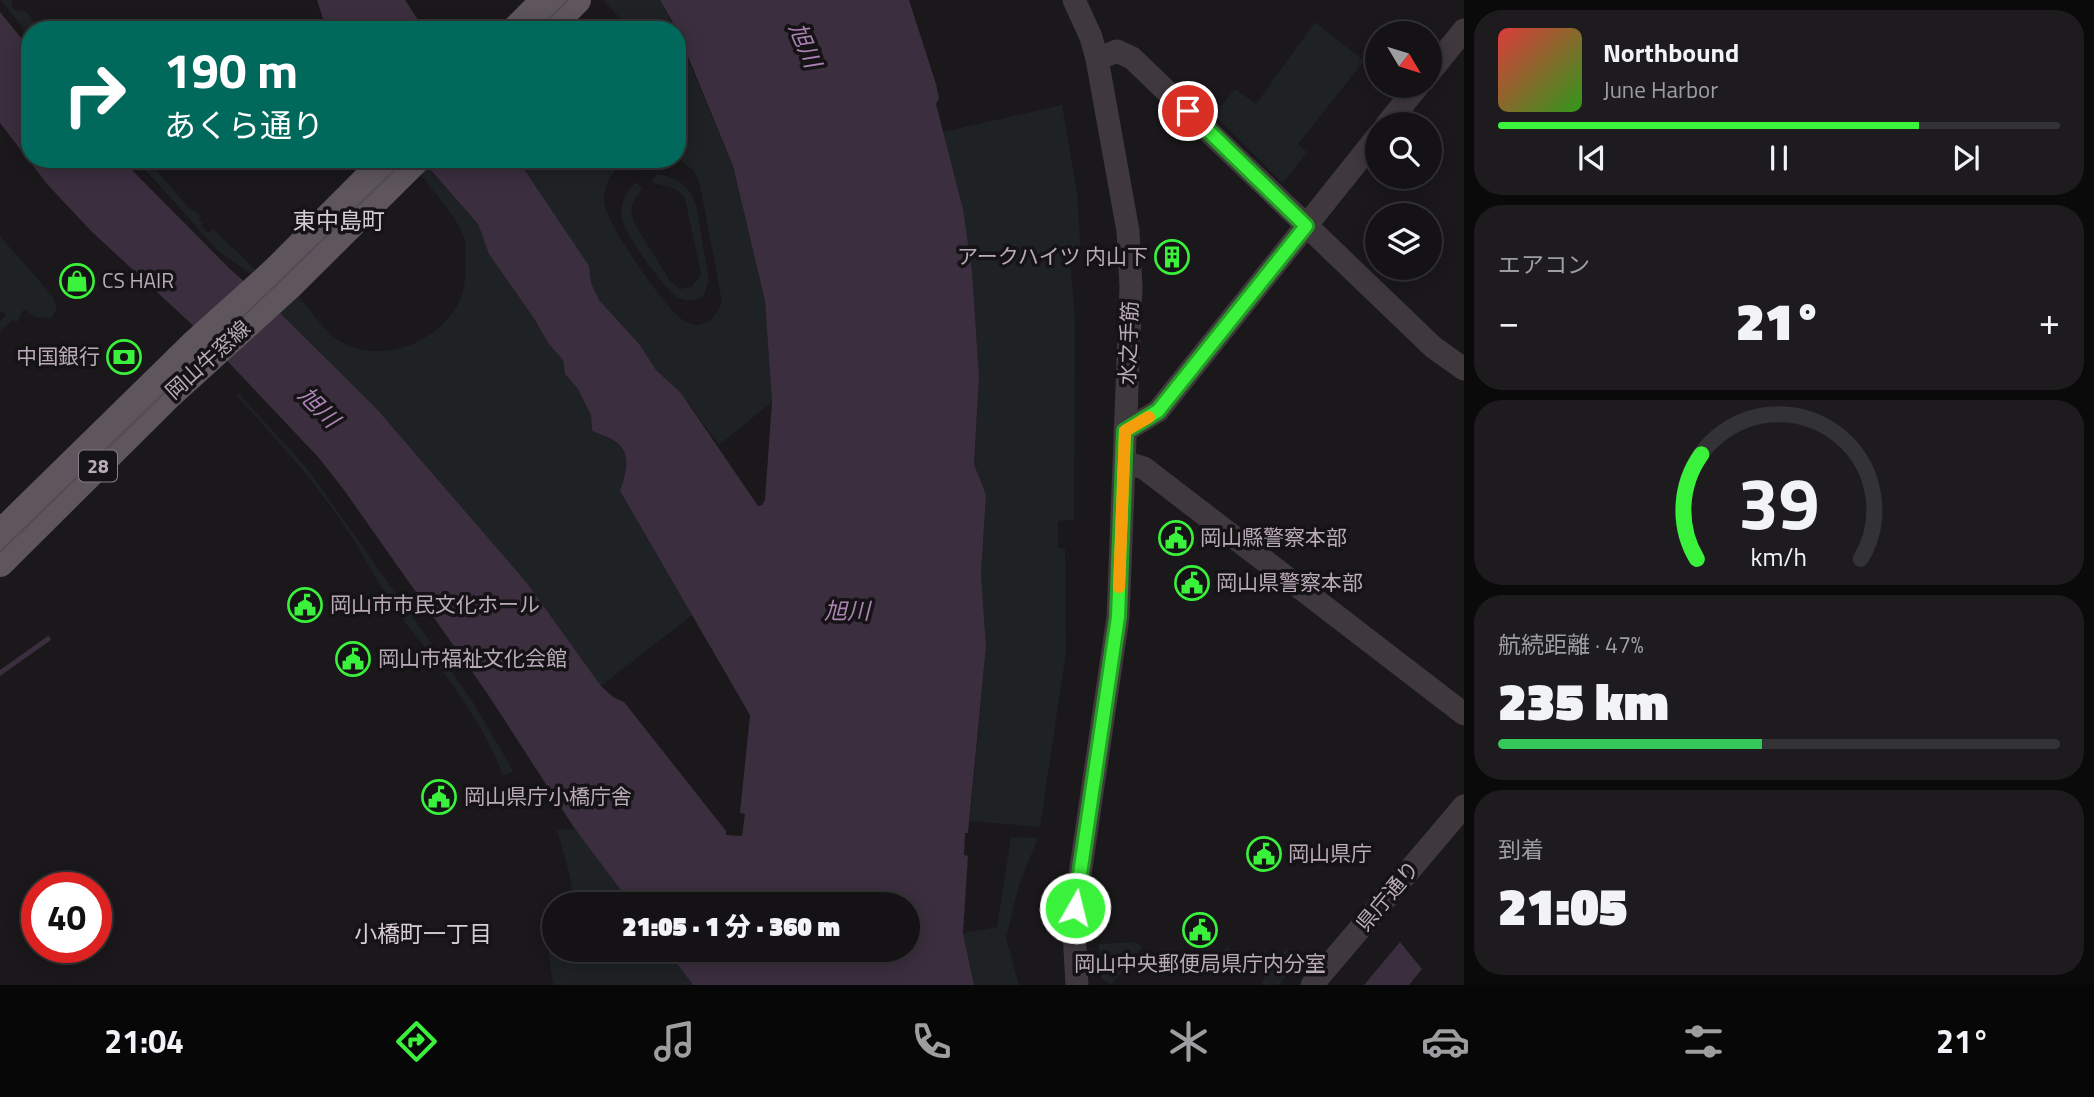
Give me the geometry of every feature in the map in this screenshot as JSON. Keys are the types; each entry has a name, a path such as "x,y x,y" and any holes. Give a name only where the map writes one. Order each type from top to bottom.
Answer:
{"main road":[{"path":"524,21 545,0"},
{"path":"556,21 577,0"},
{"name":"岡山牛窓線","path":"0,534 281,279 398,168"},
{"name":"岡山牛窓線","path":"0,563 201,352"}],"street":[{"name":"水之手筋","path":"1073,0 1091,37 1097,59 1128,231 1131,287 1118,617 1075,908 1077,985"},
{"path":"1442,57 1464,30"},
{"path":"1097,59 1117,51 1132,58 1433,347 1464,369"},
{"path":"1397,112 1409,98"},
{"path":"1125,431 1158,411 1365,152"},
{"path":"1124,462 1144,468 1464,714"},
{"name":"県庁通り","path":"1312,985 1464,806"}],"shaded area":[{"path":"1,0 13,0 11,6 14,10 26,11 34,21 21,21 21,26"},
{"path":"603,0 660,0 670,21 621,21"},
{"path":"1315,22 1364,61 1298,144 1307,152 1283,183 1214,115 1235,89 1256,104"},
{"path":"686,55 733,166 765,301 772,402 719,445 681,393 656,370 640,345 599,300 591,283 588,266 522,168 617,168 610,177 604,194 607,211 614,226 648,279 671,308 684,321 698,325 711,319 722,302 700,185 695,172 686,164"},
{"path":"1062,105 1077,193 1081,256 1070,259 1075,320 1074,520 1058,521 1058,548 1065,549 1066,652 1040,827 970,821 986,646 981,574 986,495 974,464 979,377 972,271 963,209 943,132"},
{"path":"142,168 155,168 188,207 201,216 201,226 208,233 213,229 257,271 253,275 218,251"},
{"path":"428,168 478,224 489,254 548,343 563,360 565,374 578,389 591,415 592,431 613,440 623,450 626,470 620,491 692,615 601,686 527,583 376,408 277,310 295,292 338,340 354,348 371,351 405,347 436,330 448,318 461,299 464,287 465,240 450,213 416,169"},
{"path":"657,174 670,177 681,184 696,205 709,279 704,295 695,300 679,298 664,285 636,246 623,222 623,201 637,182 642,189 632,205 634,223 670,281 680,289 691,287 699,278 701,273 685,199 675,189 653,183 652,180"},
{"path":"0,236 53,297 57,308 51,318 35,317 24,309 17,322 12,320 0,332 0,321 6,315 0,312"},
{"path":"238,393 306,467 473,702 513,771 503,776 483,732 469,710 394,607 335,512 294,460 236,395"},
{"path":"575,829 622,892 572,892 557,830"},
{"path":"1011,837 1038,838 1019,885 1006,938 1019,985 974,985 963,933 997,927"},
{"path":"1136,942 1142,947 1111,985 1101,978 1099,944"},
{"path":"1227,947 1244,961 1241,965 1227,973 1205,973"},
{"path":"1286,950 1299,959 1279,985 1262,985 1265,973"},
{"path":"550,962 676,962 693,985 553,985"}],"water":[{"path":"317,0 405,0 419,21 324,21"},
{"name":"旭川","path":"660,0 909,0 936,84 939,98 936,104 963,209 972,271 979,377 974,464 986,495 981,574 986,646 964,855 968,856 963,933 974,985 693,985 676,962 920,962 920,892 622,892 575,829 487,693 319,458 199,331 91,231 35,168 130,168 231,270 277,310 376,408 527,583 601,686 613,697 624,702 726,831 726,835 742,836 745,814 740,813 750,715 620,491 626,470 623,450 613,440 592,431 591,415 578,389 565,374 563,360 548,343 489,254 478,224 429,168 522,168 526,172 589,266 591,283 599,300 640,345 656,370 681,393 758,506 762,505 765,500 772,402 765,301 733,166 686,52 686,21 672,21"},
{"name":"旭川","path":"0,12 21,38 21,150 0,123"},
{"path":"1400,942 1422,969 1409,985 1364,985"}],"waterway":[{"path":"0,673 48,639"}],"tram line":[{"path":"546,21 568,0"},
{"path":"0,552 397,168"}],"slow traffic":[{"path":"1119,587 1125,431 1149,417"}],"place":[{"name":"アークハイツ 内山下","path":"1172,257"},
{"name":"CS HAIR","path":"77,281"},
{"name":"中国銀行","path":"124,357"},
{"name":"岡山縣警察本部","path":"1176,538"},
{"name":"岡山県警察本部","path":"1192,583"},
{"name":"岡山市市民文化ホール","path":"305,605"},
{"name":"岡山市福祉文化会館","path":"353,659"},
{"name":"岡山県庁小橋庁舎","path":"439,797"},
{"name":"岡山県庁","path":"1264,854"},
{"name":"岡山中央郵便局県庁内分室","path":"1200,930"}],"district":[{"name":"東中島町","path":"339,221"},
{"name":"小橋町一丁目","path":"423,934"}],"route":[{"path":"1075,908 1118,617 1125,431 1158,411 1306,226 1188,111"}]}
